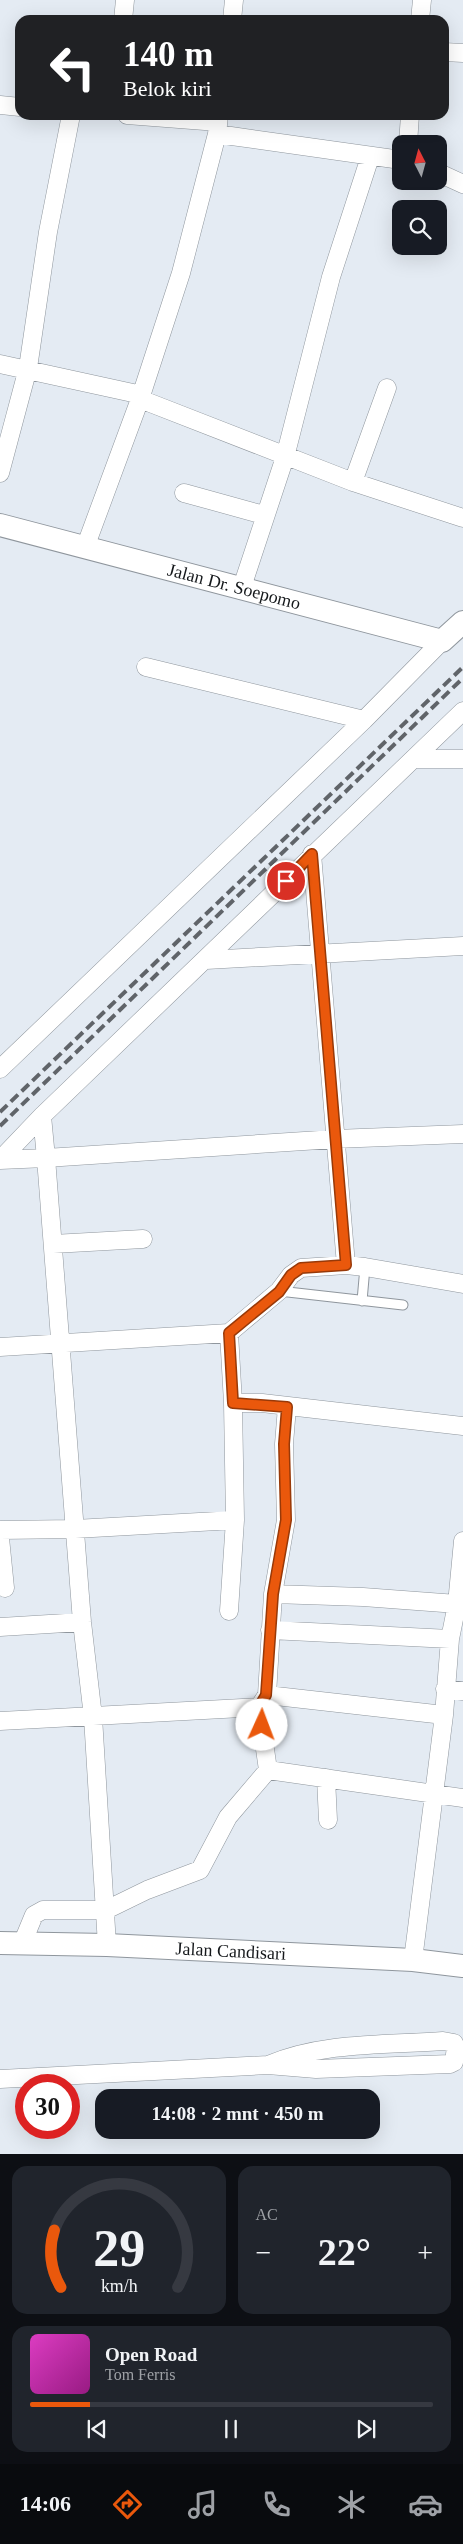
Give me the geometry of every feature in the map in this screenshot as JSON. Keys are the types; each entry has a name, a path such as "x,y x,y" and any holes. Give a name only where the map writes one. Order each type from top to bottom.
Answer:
{"street":[{"path":"124,15 125,0"},
{"path":"232,15 234,0"},
{"path":"420,15 422,0"},
{"path":"449,52 463,53"},
{"path":"0,105 15,106"},
{"path":"0,473 28,368 48,232 70,120"},
{"path":"178,120 218,124 370,157 392,159"},
{"path":"409,135 410,120"},
{"path":"86,545 141,397 181,273 218,124"},
{"path":"241,590 264,515 285,457 332,277 370,157"},
{"path":"448,177 463,184"},
{"path":"0,364 28,368 141,397 285,457 353,482 463,518"},
{"path":"353,482 387,388"},
{"path":"184,493 264,515"},
{"name":"Jalan Dr. Soepomo","path":"0,524 86,545 241,590 455,634"},
{"path":"0,1069 455,634"},
{"path":"146,667 364,720"},
{"path":"0,1160 42,1116 206,960 312,854 463,711"},
{"path":"413,759 463,759"},
{"path":"312,854 346,1265"},
{"path":"206,960 463,946"},
{"path":"42,1116 82,1622 94,1717 106,1927"},
{"path":"0,1160 335,1139 463,1134"},
{"path":"53,1244 143,1239"},
{"path":"0,1347 229,1333 279,1292 291,1275 301,1268 346,1265 463,1284"},
{"path":"229,1333 233,1403 235,1520 230,1611"},
{"path":"233,1403 463,1426"},
{"path":"106,1927 147,1890 200,1870 228,1817 268,1770 263,1701 273,1594 286,1520 284,1444 287,1407"},
{"path":"0,1530 75,1530 235,1520"},
{"path":"0,1538 5,1588"},
{"path":"413,1960 432,1794 444,1715 450,1639 458,1604 463,1541"},
{"path":"273,1594 363,1597 458,1604"},
{"path":"0,1627 82,1622"},
{"path":"270,1630 450,1639"},
{"path":"445,1689 463,1691"},
{"path":"0,1721 94,1717 263,1701 444,1715"},
{"path":"268,1770 463,1798"},
{"path":"326,1778 328,1820"},
{"path":"11,1943 34,1915 43,1910 106,1927"},
{"name":"Jalan Candisari","path":"11,1943 106,1927 463,1966"},
{"path":"0,2079 268,2065 292,2055 320,2050 443,2041 454,2043 459,2054"}],"lane":[{"path":"362,1301 365,1267"},
{"path":"279,1292 403,1305"}],"railway":[{"path":"0,1112 463,667"},
{"path":"0,1126 463,678"}],"route":[{"path":"262,1725 259,1707 266,1695 273,1594 286,1520 284,1444 287,1407 262,1403 233,1403 229,1333 279,1292 291,1275 301,1268 346,1265 312,854 286,881"}]}
